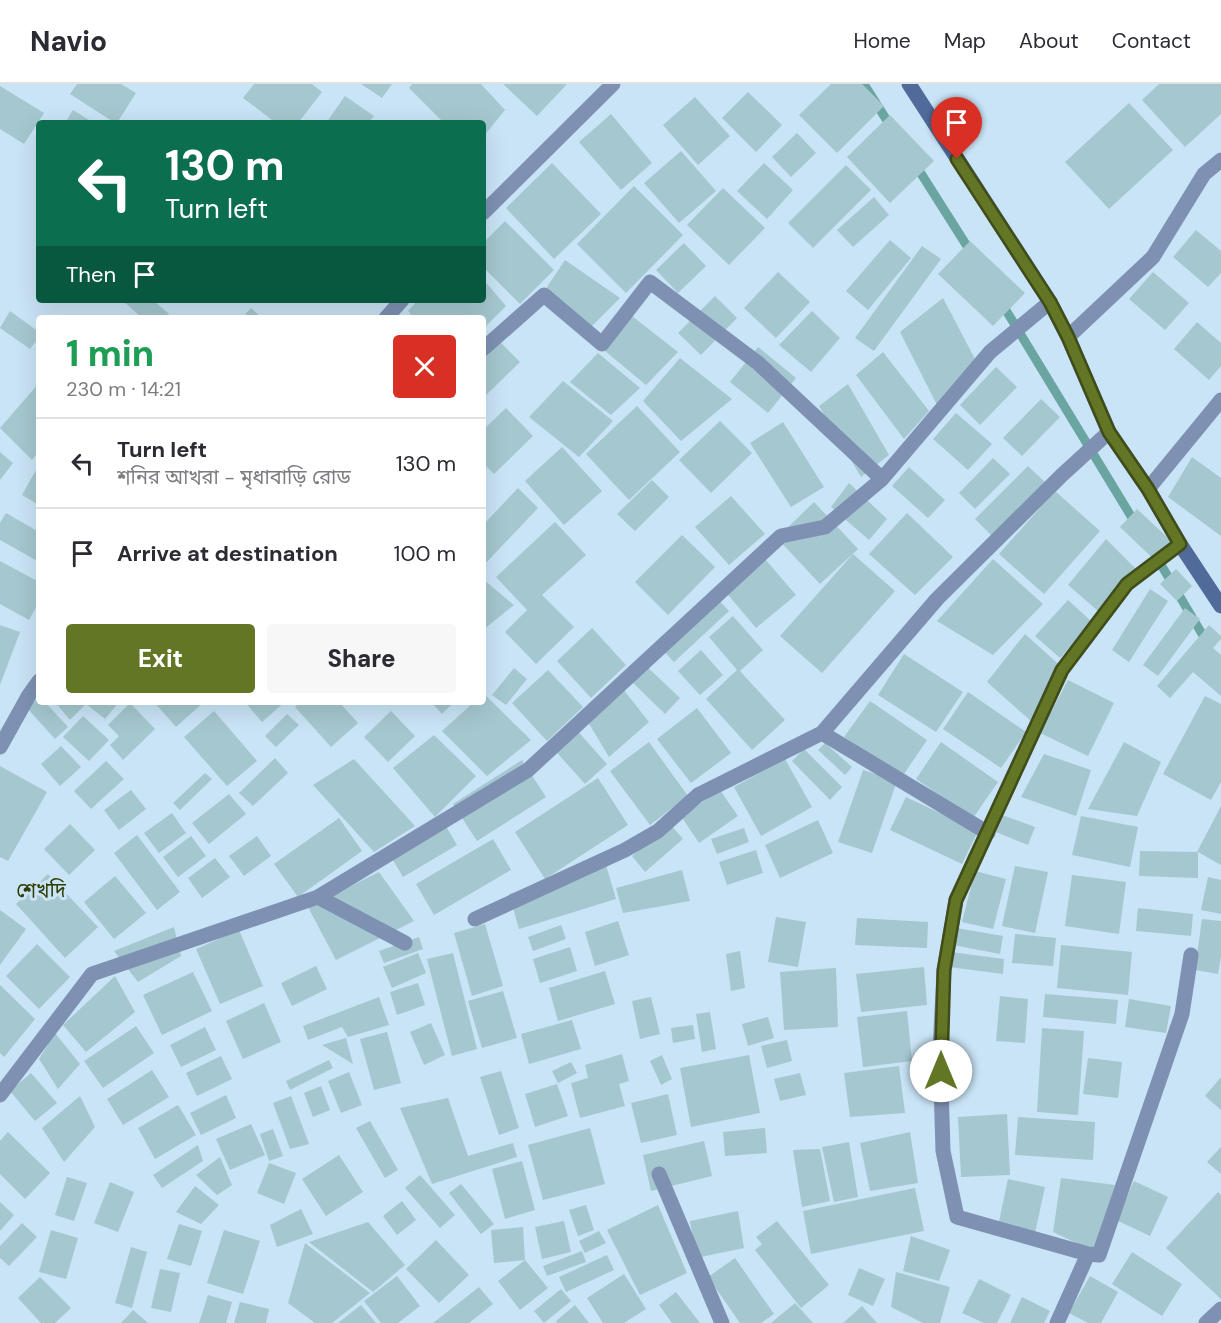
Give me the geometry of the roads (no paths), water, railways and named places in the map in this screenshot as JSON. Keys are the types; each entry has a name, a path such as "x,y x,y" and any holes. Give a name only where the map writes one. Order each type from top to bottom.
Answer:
{"main road":[{"path":"909,84 1050,302 1068,337 1109,432 1148,489 1180,544 1221,606"}],"street":[{"path":"486,210 613,84"},
{"path":"1068,337 1153,257 1204,174 1221,160"},
{"path":"486,346 544,295 602,344 650,282 759,363 882,479"},
{"path":"0,1095 92,974 318,897 528,770 781,536 825,527 882,479 990,352 1050,302"},
{"path":"389,315 399,303"},
{"path":"1148,489 1221,400"},
{"path":"475,919 625,850 658,831 698,795 822,733 937,599 1109,432"},
{"path":"1180,544 1127,584 1062,670 956,900 944,970 940,1051 943,1151 957,1217 1088,1254 1100,1255 1182,1014 1191,955"},
{"path":"0,747 36,685"},
{"path":"822,733 988,833"},
{"path":"318,897 405,943"},
{"path":"659,1174 722,1323"},
{"path":"1057,1323 1088,1254"},
{"path":"1206,1323 1221,1309"}],"waterway":[{"path":"864,84 891,127"},
{"path":"915,164 972,254"},
{"path":"1001,302 1137,526"},
{"path":"1157,558 1208,644"}],"district":[{"name":"শেখদি","path":"41,890"}]}
